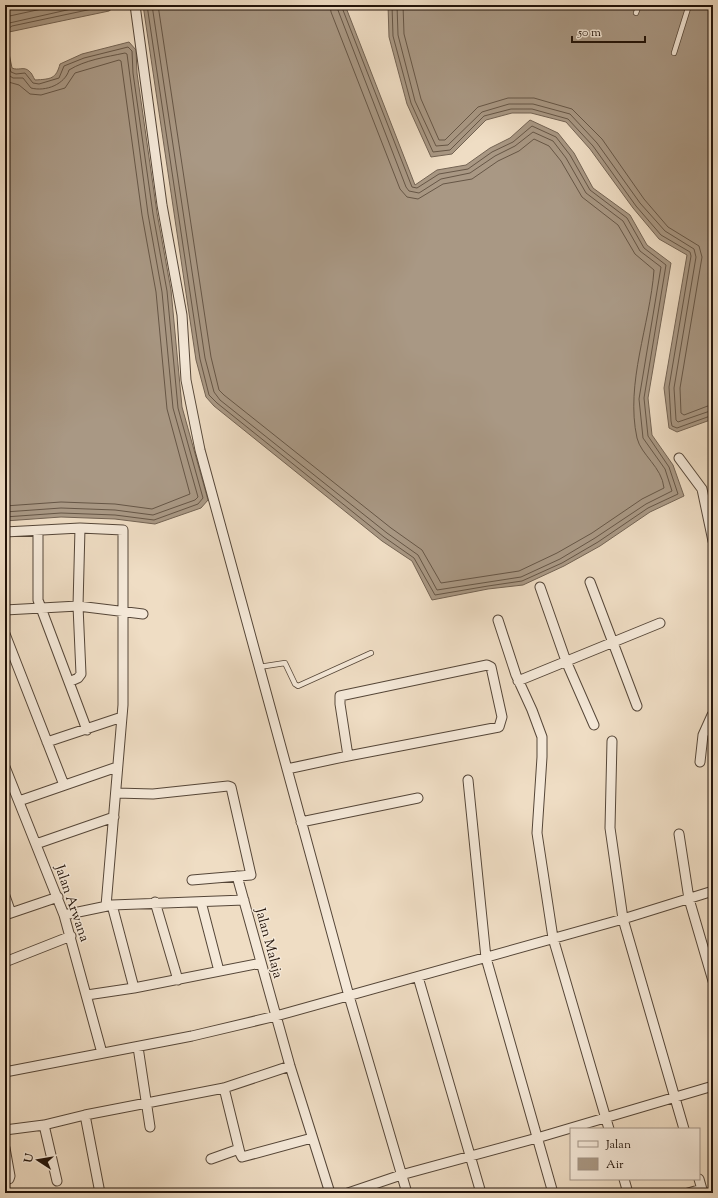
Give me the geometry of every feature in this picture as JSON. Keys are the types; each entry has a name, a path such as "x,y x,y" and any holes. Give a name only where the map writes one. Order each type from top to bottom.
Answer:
{"street":[{"path":"135,5 162,205 182,315 186,380 202,457 349,996 406,1193"},
{"path":"679,458 700,486 713,539"},
{"path":"69,682 78,678 81,674 78,606 80,528"},
{"path":"5,532 80,528 123,530 124,612 122,717 117,767 109,905 134,988"},
{"path":"38,531 38,590 41,608 87,730"},
{"path":"590,582 636,706"},
{"path":"540,587 566,661 594,725"},
{"path":"5,610 78,606 143,614"},
{"path":"498,620 518,681 532,710 542,737 537,833 553,938 609,1128"},
{"path":"518,681 660,623"},
{"path":"5,634 64,785"},
{"path":"287,769 497,728 500,726 502,717 490,666 487,665 340,696 348,756"},
{"path":"700,762 703,735 712,714"},
{"path":"47,742 87,730 122,717"},
{"path":"612,741 610,828 623,919 684,1128"},
{"path":"19,800 117,767"},
{"name":"Jalan Arwana","path":"6,771 58,897 71,936 102,1053"},
{"path":"468,780 486,958 553,1193"},
{"path":"116,793 146,795 228,786 231,787 251,874 249,876 192,880"},
{"path":"301,822 418,798"},
{"path":"36,844 114,817"},
{"path":"680,834 689,899 713,981"},
{"name":"Jalan Malaja","path":"237,876 290,1066 330,1193"},
{"path":"5,1072 138,1047 276,1016 623,919 713,891"},
{"path":"5,896 8,914 58,897"},
{"path":"64,915 109,905 155,902 244,900"},
{"path":"155,902 178,980"},
{"path":"201,902 219,971"},
{"path":"5,962 71,936"},
{"path":"87,995 178,980 261,963"},
{"path":"418,977 481,1193"},
{"path":"138,1047 145,1103 150,1127"},
{"path":"5,1130 44,1125 86,1115 224,1088 290,1066"},
{"path":"571,1128 713,1086"},
{"path":"224,1088 241,1156 245,1157 312,1138"},
{"path":"86,1115 100,1193"},
{"path":"44,1125 57,1181"},
{"path":"348,1193 401,1175 570,1128"},
{"path":"5,1148 10,1180 5,1180"},
{"path":"211,1159 239,1149"},
{"path":"624,1180 628,1193"},
{"path":"688,1193 702,1191 699,1180"}],"lane":[{"path":"636,13 639,5"},
{"path":"674,53 689,5"},
{"path":"259,667 285,663 295,684 298,686 371,653"}],"water":[{"path":"5,5 117,5 109,11 9,32 6,39 12,68 27,70 31,73 35,80 52,77 57,73 60,64 82,54 129,42 136,50 137,73 157,213 171,290 182,407 208,500 201,508 155,524 115,519 61,517 5,521"},
{"path":"143,5 345,5 415,185 437,170 466,165 490,148 510,138 530,120 558,133 574,153 593,188 630,215 647,245 671,263 648,398 652,435 673,465 684,496 650,512 600,546 564,566 523,585 488,589 432,600 412,561 382,541 214,406 206,397 196,360"},
{"path":"388,5 713,5 713,419 677,432 669,428 664,388 687,255 659,239 633,208 590,149 566,122 531,113 512,113 486,120 452,154 431,157 407,104 389,37"}]}
